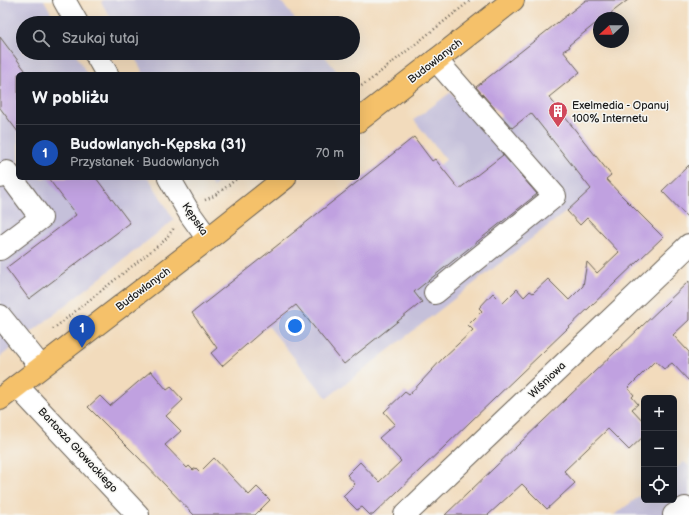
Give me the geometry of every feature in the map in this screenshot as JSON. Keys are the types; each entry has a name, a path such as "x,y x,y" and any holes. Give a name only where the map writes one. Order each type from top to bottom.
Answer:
{"main road":[{"name":"Budowlanych","path":"360,119 513,0"},
{"name":"Budowlanych","path":"0,399 282,180"}],"street":[{"path":"99,60 107,72"},
{"path":"435,292 555,196 436,60"},
{"path":"0,177 7,172 41,218 0,249"},
{"name":"Kępska","path":"170,180 190,214 208,239"},
{"name":"Wiśniowa","path":"405,515 689,245"},
{"path":"0,316 41,367"},
{"name":"Bartosza Głowackiego","path":"17,386 138,515"}],"path":[{"path":"360,87 470,0"},
{"path":"203,201 214,196 235,180"},
{"path":"27,350 166,240 173,229 172,221"}],"shaded area":[{"path":"0,0 44,0 53,16 16,16 16,60 79,60 86,72 16,72 16,180 150,180 174,220 0,357"},
{"path":"104,0 280,0 293,16 110,16 101,2"},
{"path":"136,60 328,60 337,72 143,72"},
{"path":"540,86 611,175 327,398 256,311 446,160 414,120 451,92 483,130"},
{"path":"208,180 222,180 213,187"},
{"path":"684,462 689,466 689,515 614,515 641,495 641,503 677,503 677,468"}],"building":[{"path":"586,0 628,0 612,12 593,12 593,26 569,45 570,47 563,51 580,72 549,97 611,175 606,179 663,237 373,515 370,515 362,507 357,510 343,496 355,484 347,475 360,462 379,482 401,461 379,438 395,424 384,412 405,392 409,395 443,358 473,330 468,325 482,311 479,308 493,293 503,303 517,289 524,297 530,291 533,293 548,279 569,300 583,286 587,262 597,273 619,252 587,218 580,225 567,211 591,189 531,113 512,128 476,87"},
{"path":"0,37 26,72 16,72 16,129 0,108"},
{"path":"414,137 432,161 435,159 459,189 503,155 537,194 414,292 422,302 344,364 296,305 261,332 222,366 211,353 217,348 192,313"},
{"path":"689,165 689,219 662,191"},
{"path":"50,180 98,180 130,223 29,299 6,268 76,215"},
{"path":"689,281 689,320 673,335 689,352 689,381 672,363 664,369 655,361 628,388 634,395 632,397 638,404 632,409 641,419 641,439 629,450 608,429 564,471 575,483 547,509 522,484 488,515 445,515"},
{"path":"151,371 167,390 171,387 183,400 166,416 181,431 165,445 187,468 189,466 193,470 196,468 200,472 214,458 249,495 257,487 270,500 255,515 194,515 88,407 100,396 110,406"}],"place":[{"name":"Exelmedia - Opanuj 100% Internetu","path":"558,128"},
{"name":"Budowlanych-Kępska (31)","path":"82,348"}]}
